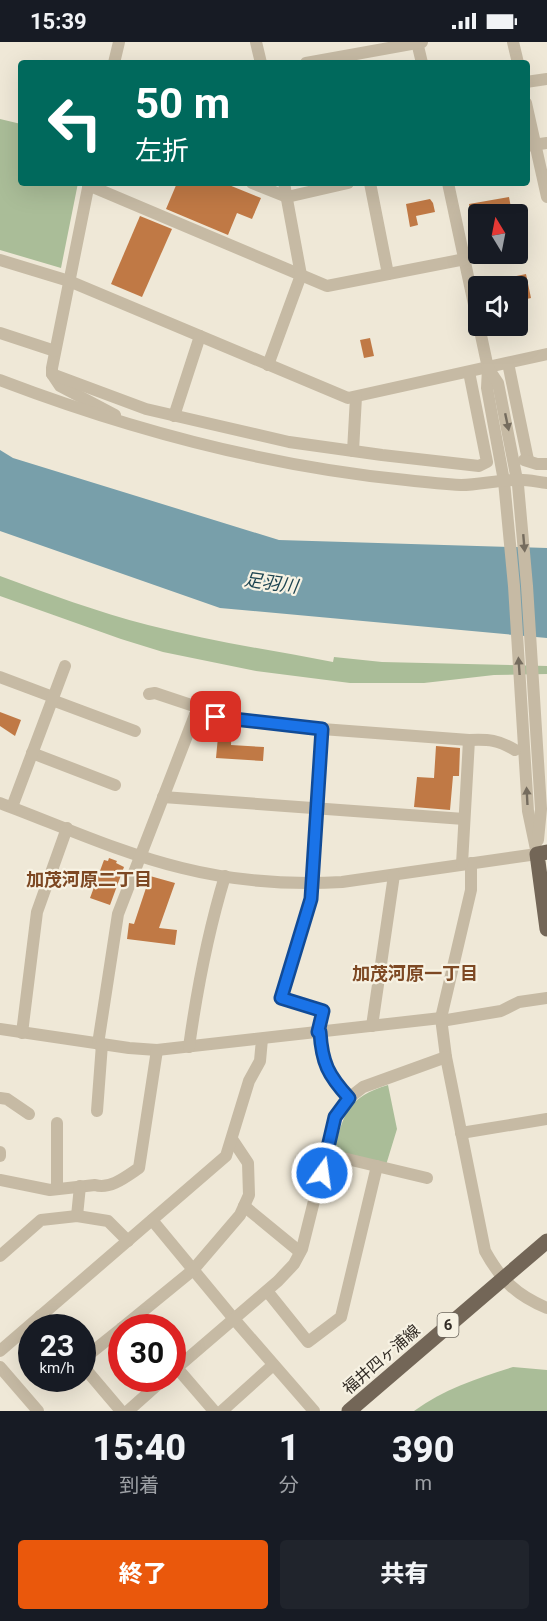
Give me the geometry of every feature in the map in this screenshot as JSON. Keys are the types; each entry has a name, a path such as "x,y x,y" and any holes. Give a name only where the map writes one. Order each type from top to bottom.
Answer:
{"main road":[{"path":"542,853 547,929"},
{"name":"福井四ヶ浦線","path":"349,1411 547,1240"}],"street":[{"path":"115,60 119,42"},
{"path":"256,42 260,60"},
{"path":"325,60 419,42 422,60"},
{"path":"513,42 517,60"},
{"path":"530,81 547,79"},
{"path":"530,119 547,197"},
{"path":"88,186 52,374 60,386 115,415 121,423"},
{"path":"93,186 327,286 465,259"},
{"path":"260,186 287,197 333,186"},
{"path":"268,365 301,275 285,186"},
{"path":"371,186 388,274"},
{"path":"449,186 469,276"},
{"path":"0,260 69,281 348,398 547,354"},
{"path":"0,333 55,351"},
{"path":"174,416 200,336"},
{"path":"481,336 488,368 487,388 504,484 514,586 528,811 542,853"},
{"path":"508,363 526,460 537,464 547,464"},
{"path":"488,368 498,383 517,482 525,553 542,853"},
{"path":"52,374 146,409 289,442 479,466 487,462 469,372"},
{"path":"0,380 121,423 232,452 321,470 462,485 547,483"},
{"path":"353,451 356,397"},
{"path":"65,666 32,753 6,805 179,867 225,876 312,883 394,875 542,853"},
{"path":"0,677 135,731"},
{"path":"97,1111 100,1044 118,914 198,710 194,706 155,693 149,694"},
{"path":"195,715 322,729 469,740 489,739 501,742 515,750"},
{"path":"322,729 311,899 281,998 323,1011 319,1032 324,1064 332,1079 349,1098"},
{"path":"469,740 464,819 466,864 471,890 441,1019 446,1057 485,1251 502,1278 520,1295 547,1308"},
{"path":"32,753 115,785"},
{"path":"163,797 464,819"},
{"path":"22,1033 29,966 38,912 67,828"},
{"path":"372,1026 394,875"},
{"path":"189,1047 198,986 212,918 225,876"},
{"path":"0,1029 157,1050 441,1019 501,1011 519,1002 547,998"},
{"path":"42,1314 226,1156 249,1082 260,1061 262,1039"},
{"path":"0,1180 50,1190 95,1185 101,1187 122,1180 138,1168 157,1050"},
{"path":"186,1360 267,1291 294,1264 308,1230 335,1117 349,1098 363,1087 446,1057"},
{"path":"0,1098 6,1099 29,1114"},
{"path":"461,1133 547,1119"},
{"path":"57,1123 57,1189"},
{"path":"139,1314 193,1270 240,1215 249,1195 248,1163 232,1139"},
{"path":"326,1154 427,1178"},
{"path":"267,1291 308,1342 341,1317 377,1166"},
{"path":"77,1216 80,1186"},
{"path":"244,1206 300,1252"},
{"path":"0,1256 41,1220 77,1216 108,1221 128,1241"},
{"path":"152,1220 314,1411"},
{"path":"0,1351 18,1335"},
{"path":"96,1350 108,1340"},
{"path":"222,1411 273,1365"},
{"path":"0,1367 38,1411"},
{"path":"96,1380 121,1411"},
{"path":"186,1382 214,1411"},
{"path":"128,1411 149,1392"}],"green space":[{"path":"0,119 18,123 18,186 77,186 61,268 0,250"},
{"path":"0,576 92,609 171,631 333,662 334,657 382,662 547,666 547,674 494,675 424,683 350,683 256,671 163,652 0,596"},
{"path":"388,1085 397,1129 386,1165 334,1150 341,1126 350,1108 364,1095"},
{"path":"513,1367 547,1370 547,1411 414,1411 449,1390"}],"water":[{"name":"足羽川","path":"0,450 13,458 279,540 547,548 547,638 220,608 0,531"}],"building":[{"path":"176,186 231,186 261,198 252,219 237,213 228,235 166,209"},
{"path":"509,197 510,204 469,204"},
{"path":"430,199 435,212 416,216 418,225 410,227 406,204"},
{"path":"140,216 172,229 142,297 111,284"},
{"path":"528,284 531,298 528,299"},
{"path":"370,338 374,356 364,358 360,340"},
{"path":"0,712 21,720 15,736 0,726"},
{"path":"219,726 232,727 231,745 264,747 263,761 216,758"},
{"path":"436,746 460,748 459,776 453,776 450,810 414,807 417,777 434,778"},
{"path":"109,858 124,867 110,905 90,898 104,860 108,861"},
{"path":"150,876 175,883 159,928 177,930 175,945 127,939 129,923 134,924"}],"district":[{"name":"加茂河原二丁目","path":"89,880"},
{"name":"加茂河原一丁目","path":"415,974"}],"route":[{"path":"216,717 322,729 311,899 281,998 323,1011 318,1032 320,1032 324,1064 332,1079 349,1098 335,1117 322,1173"}]}
